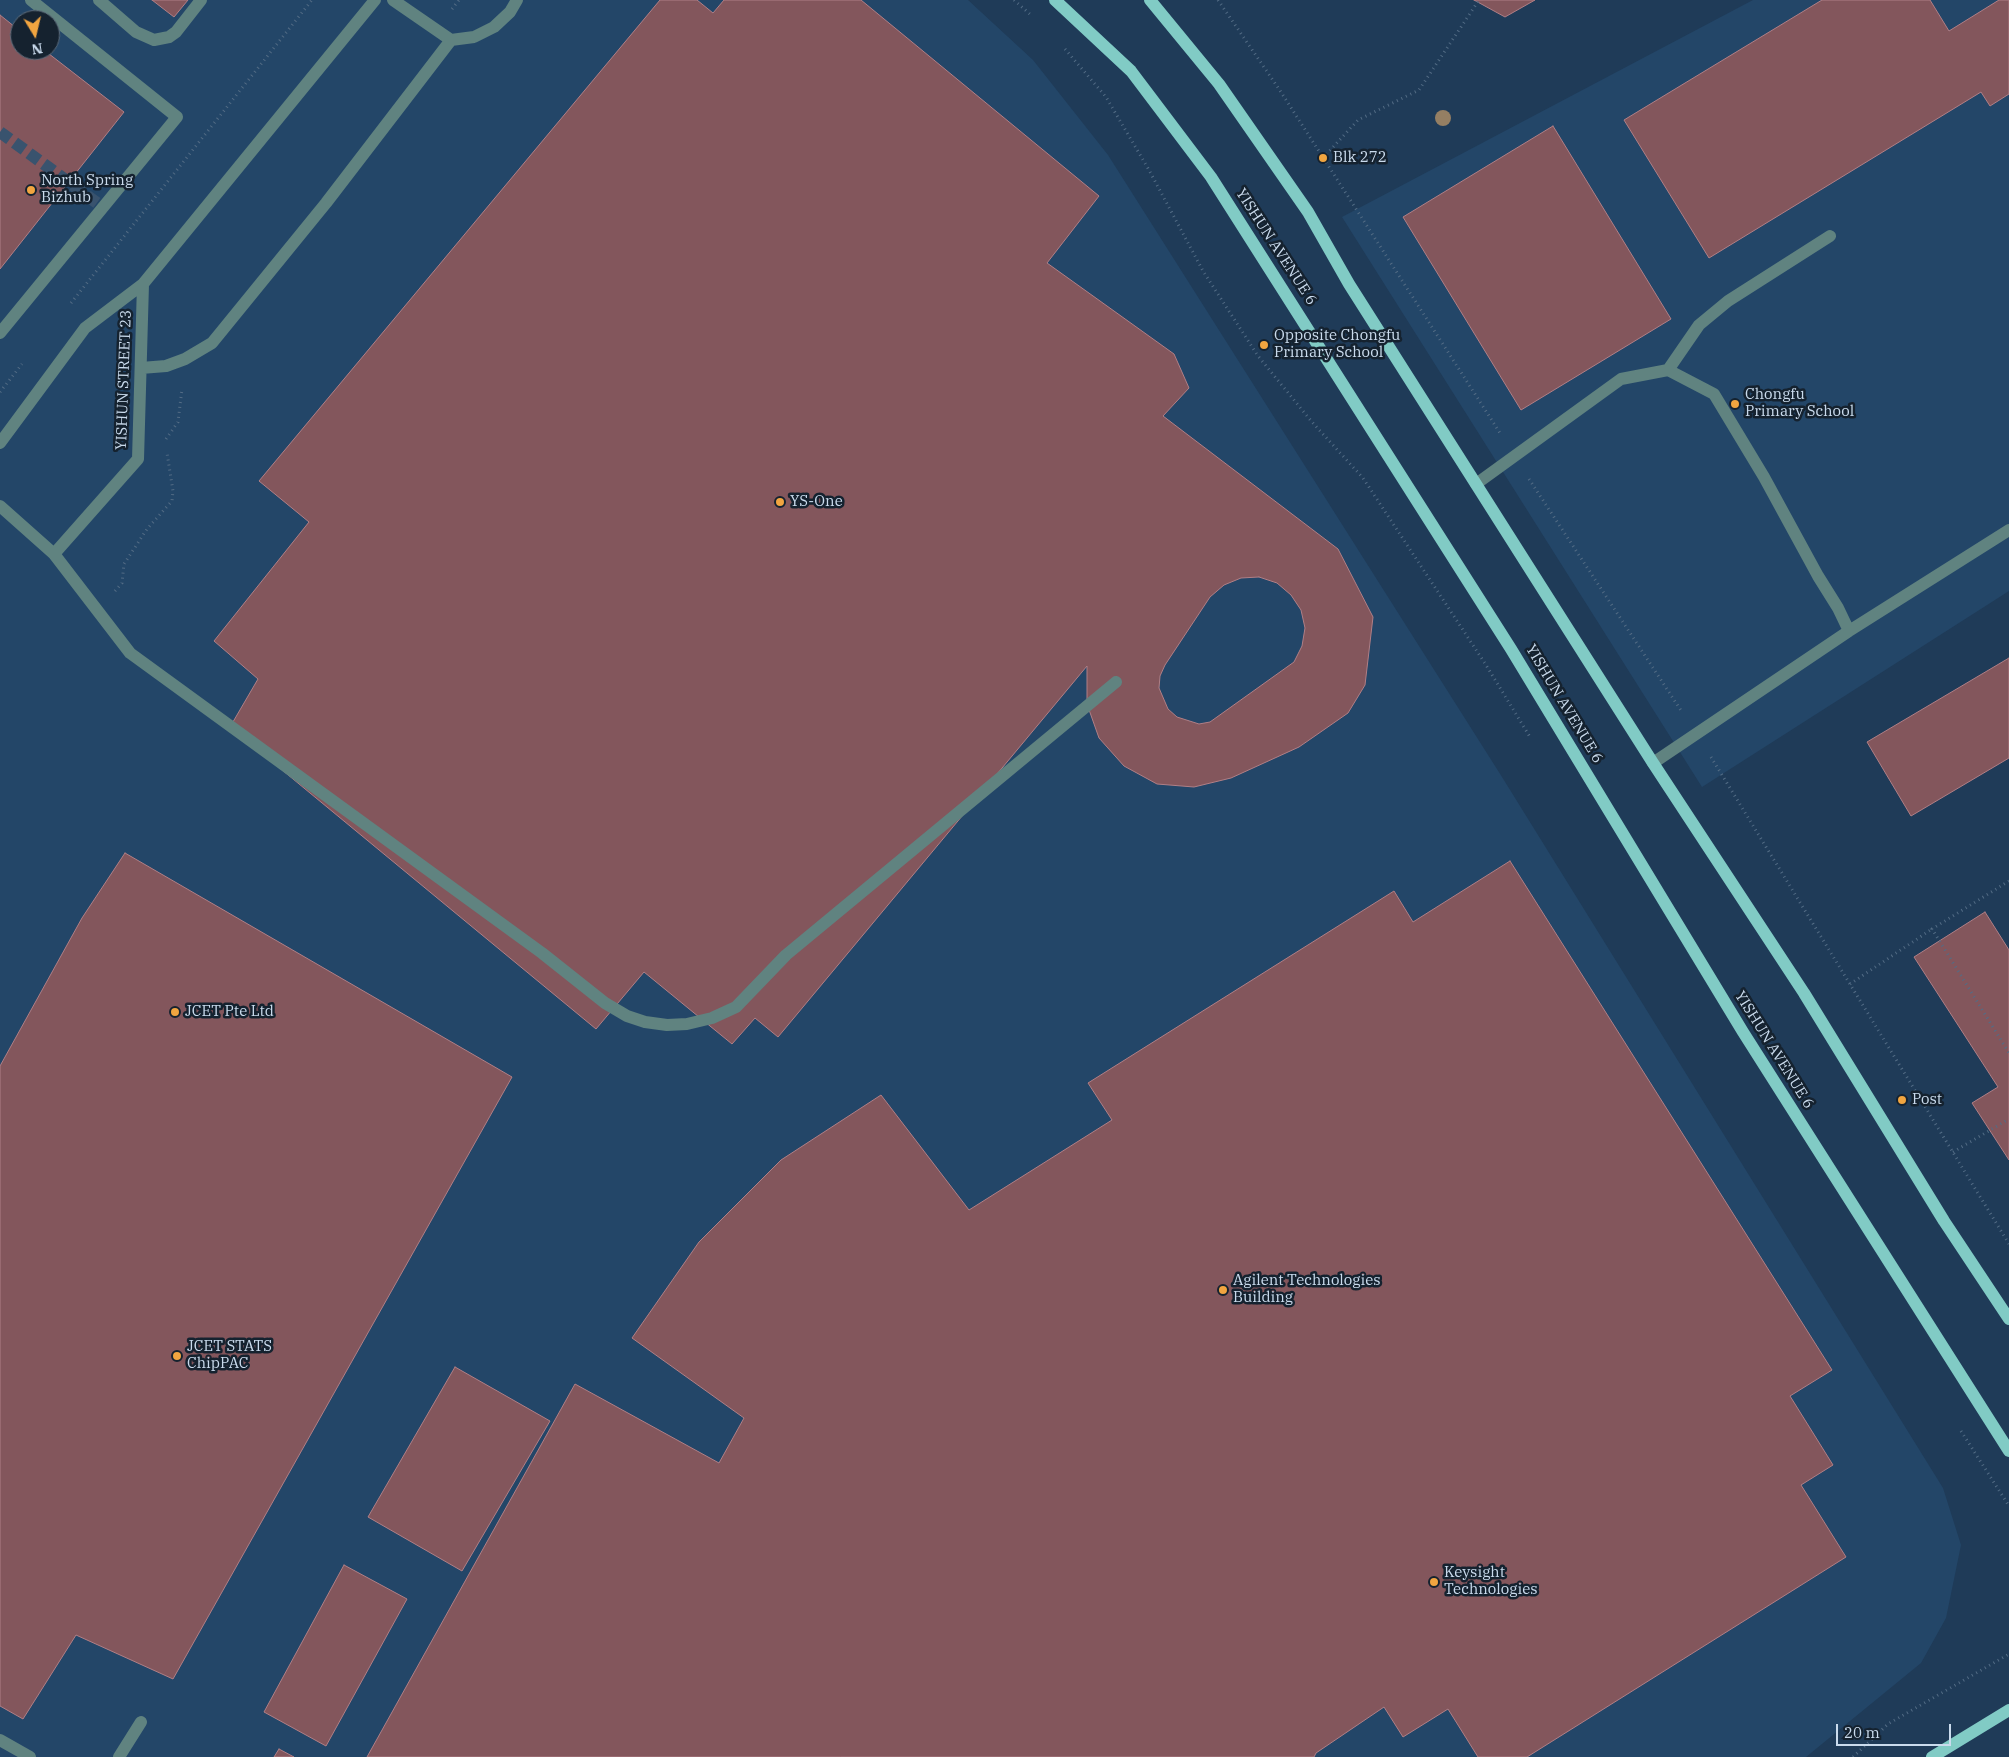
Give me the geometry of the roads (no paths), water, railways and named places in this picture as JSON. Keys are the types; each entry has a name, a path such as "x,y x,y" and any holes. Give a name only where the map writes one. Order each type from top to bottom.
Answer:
{"main road":[{"name":"YISHUN AVENUE 6","path":"1055,0 1131,71 1211,177 1511,648 1743,1032 2009,1451"},
{"path":"1150,0 1219,84 1308,212 1348,284 1653,763 1798,985 1944,1221 2009,1319"},
{"path":"1932,1757 2009,1710"}],"street":[{"path":"0,333 177,117 31,0"},
{"path":"99,0 136,32 154,40 169,37 176,32 200,0"},
{"name":"YISHUN STREET 23","path":"0,443 85,328 143,284 376,0"},
{"path":"393,0 451,40 474,37 494,27 510,12 517,0"},
{"path":"141,368 166,366 185,359 212,343 326,204 451,40"},
{"path":"1668,370 1699,325 1713,313 1728,301 1830,236"},
{"name":"YISHUN STREET 23","path":"54,554 138,459 143,284"},
{"path":"1476,484 1621,379 1668,370 1714,394 1764,477 1849,631"},
{"path":"0,506 54,554 130,653 542,953 605,1003 627,1016 645,1022 667,1025 688,1024 712,1018 736,1007 786,955 1116,682"},
{"path":"1653,763 1849,631 2009,530"},
{"path":"119,1757 141,1722"},
{"path":"0,1740 30,1757"}],"tunnel":[{"path":"0,132 104,208"}],"place":[{"name":"Blk 272","path":"1323,158"},
{"name":"North Spring Bizhub","path":"31,190"},
{"name":"Opposite Chongfu Primary School","path":"1264,345"},
{"name":"Chongfu Primary School","path":"1735,404"},
{"name":"YS-One","path":"780,502"},
{"name":"JCET Pte Ltd","path":"175,1012"},
{"name":"Post","path":"1902,1100"},
{"name":"Agilent Technologies Building","path":"1223,1290"},
{"name":"JCET STATS ChipPAC","path":"177,1356"},
{"name":"Keysight Technologies","path":"1434,1582"}]}
